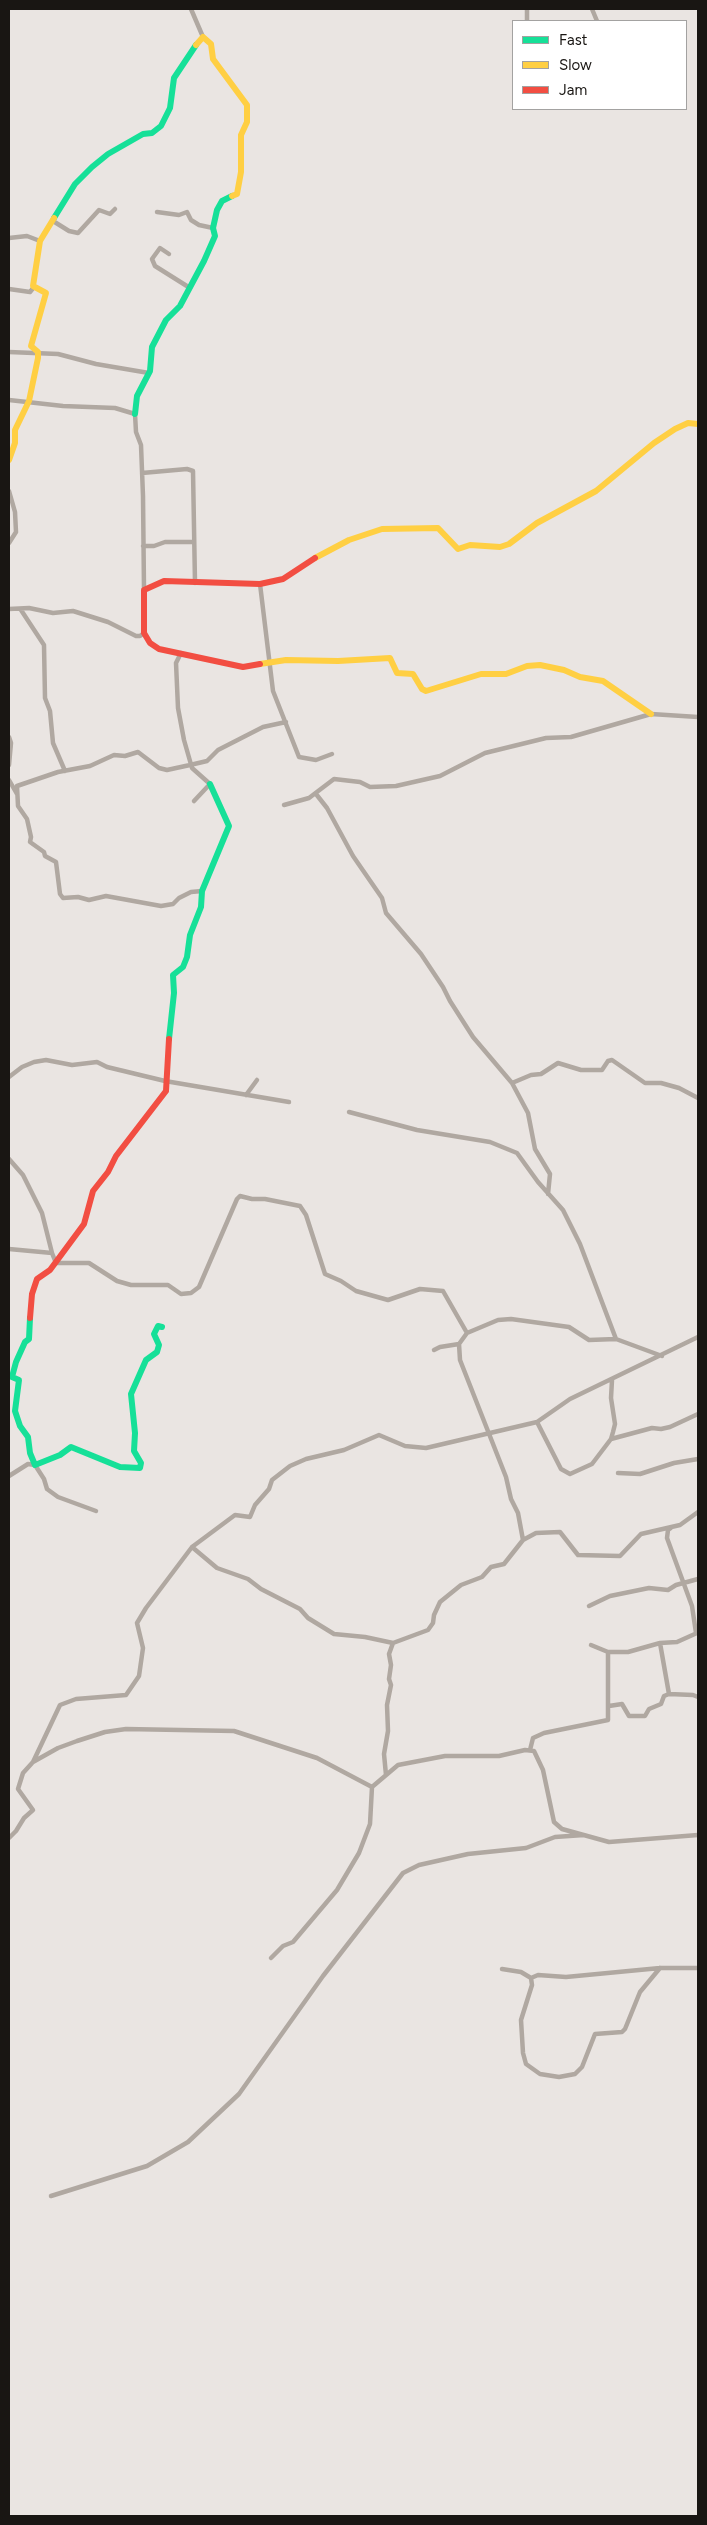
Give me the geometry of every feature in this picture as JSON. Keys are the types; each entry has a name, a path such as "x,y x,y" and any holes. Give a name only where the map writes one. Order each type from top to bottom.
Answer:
{"street":[{"path":"190,9 203,37 211,44 213,59 247,105 247,122 241,135 241,172 237,194 222,201 217,210 213,228 214,241 180,306 166,320 160,335 152,347 149,373 137,396 136,414 142,472 144,633 150,644 159,650 243,666 270,664 286,660 338,661 390,658 397,673 413,674 422,689 426,691 481,674 506,674 527,666 540,665 564,670 580,677 603,681 652,714"},
{"path":"9,289 30,292 34,287 40,241 53,221 57,210 75,184 108,154 143,134 152,133 161,126 170,108 174,78 189,53 203,37"},
{"path":"53,221 78,233 81,232 99,210 110,214 115,209"},
{"path":"156,212 179,215 187,212 191,220 199,226 213,228"},
{"path":"9,238 27,236 40,241"},
{"path":"170,254 160,248 152,259 155,266 190,288"},
{"path":"34,287 46,293 31,346 38,352"},
{"path":"9,352 38,352 149,373"},
{"path":"9,460 15,443 14,430 29,402 38,352"},
{"path":"9,400 63,406 115,408 136,414"},
{"path":"144,590 164,581 260,584 283,579 327,551 349,540 382,529 438,528 458,549 470,545 500,547 509,544 538,523 596,491 654,443 675,429 688,423 698,424"},
{"path":"142,472 187,469 193,471 195,583"},
{"path":"9,491 15,512 16,532 9,543"},
{"path":"143,546 154,546 165,542 194,542"},
{"path":"260,584 272,691 299,757 316,760 332,754"},
{"path":"9,609 21,610 29,608 53,613 73,611 108,622 136,636 144,633"},
{"path":"21,610 44,645 45,698 50,711 53,743 65,771"},
{"path":"96,1511 58,1497 47,1489 44,1479 30,1453 28,1437 20,1426 16,1411 20,1385 19,1380 12,1377 12,1373 25,1342 29,1338 31,1303 37,1279 56,1263 87,1218 93,1191 108,1172 116,1156 166,1091 165,1081 174,993 172,980 174,974 183,967 187,957 190,935 201,907 202,891 220,852 221,841 227,835 229,826 210,784 190,766 178,708 176,663 181,654"},
{"path":"284,805 301,802 316,794 334,779 360,782 370,787 396,786 440,776 485,753 546,738 571,737 652,714 698,717"},
{"path":"202,891 192,892 179,898 173,904 161,906 106,896 90,900 78,897 63,898 60,894 56,862 45,856 42,849 30,842 31,837 27,819 18,806 17,786 65,771 96,764 114,755 125,756 132,752 138,752 159,768 166,770 190,766 207,761 218,750 264,727 286,722"},
{"path":"9,737 11,743 9,765"},
{"path":"9,780 17,794"},
{"path":"194,801 210,784"},
{"path":"316,794 327,808 353,856 382,898 386,913 421,954 444,986 450,1001 473,1037 512,1083 528,1113 535,1149 550,1174 548,1194"},
{"path":"9,1077 22,1067 34,1062 46,1060 72,1065 97,1062 107,1068 165,1081 289,1102"},
{"path":"512,1083 541,1074 558,1063 580,1070 602,1070 608,1061 612,1060 645,1083 661,1083 679,1088 698,1098"},
{"path":"246,1095 257,1080"},
{"path":"349,1112 417,1130 490,1142 517,1153 548,1194 563,1210 580,1244 616,1340"},
{"path":"9,1159 22,1175 42,1213 56,1263"},
{"path":"56,1263 89,1263 117,1281 130,1285 168,1285 181,1294 191,1293 199,1287 237,1199 240,1196 265,1199 300,1206 306,1215 325,1274 341,1281 356,1291 388,1300 420,1289 443,1291 467,1333"},
{"path":"9,1249 52,1253"},
{"path":"523,1540 518,1513 490,1434 460,1360 459,1344 467,1333 498,1320 511,1319 569,1328 589,1340 616,1340 662,1356"},
{"path":"9,1476 28,1464 35,1465 60,1455 71,1447 120,1467 140,1468 141,1463 134,1451 135,1434 131,1394 143,1371 146,1360 157,1352 159,1345 154,1334 158,1326 162,1327"},
{"path":"9,1838 24,1818 33,1810 18,1789 23,1773 33,1762 60,1705 76,1699 126,1695 134,1686 139,1676 143,1657 137,1621 192,1547 235,1515 250,1517 255,1505 269,1489 272,1480 290,1466 306,1459 344,1450 379,1435 405,1446 426,1448 537,1422 570,1399 698,1337"},
{"path":"434,1350 440,1346 459,1344"},
{"path":"537,1422 561,1469 570,1474 592,1464 611,1439 615,1424 611,1398 612,1380"},
{"path":"611,1439 652,1428 670,1427 698,1414"},
{"path":"618,1473 640,1474 674,1463 698,1459"},
{"path":"192,1547 200,1556 217,1568 248,1579 261,1589 300,1609 308,1618 334,1634 365,1637 392,1643 428,1630 433,1623 434,1615 440,1602 461,1584 482,1577 491,1567 504,1564 523,1540 536,1533 560,1532 578,1556 620,1556 641,1534 672,1527 687,1521 698,1512"},
{"path":"591,1645 608,1652 628,1652 660,1643 677,1642 697,1633 692,1606 667,1538 668,1530 672,1527"},
{"path":"590,1606 610,1596 649,1588 668,1590 698,1579"},
{"path":"386,1775 384,1754 387,1738 387,1705 391,1685 389,1679 391,1665 389,1654 392,1643"},
{"path":"660,1643 668,1694"},
{"path":"530,1750 533,1738 538,1735 608,1720 610,1706 607,1689 608,1652"},
{"path":"610,1706 622,1704 629,1716 645,1716 649,1709 659,1706 664,1696 668,1694 698,1697"},
{"path":"33,1762 58,1748 105,1732 126,1729 234,1731 317,1758 372,1787"},
{"path":"270,1958 283,1946 293,1942 329,1900 350,1871 370,1824 372,1787 398,1765 446,1756 499,1756 534,1750 543,1770 554,1822 562,1829 618,1842 698,1835"},
{"path":"51,2196 147,2166 188,2142 240,2094 322,1976 403,1874 419,1865 468,1854 526,1848 555,1837 584,1835"},
{"path":"531,1978 538,1975 566,1977 660,1968 698,1968"},
{"path":"531,1978 532,1985 521,2020 524,2059 526,2064 540,2074 559,2077 575,2074 582,2067 595,2034 622,2032 625,2029 640,1992 660,1968"},
{"path":"502,1969 521,1972 531,1978"}],"traffic: fast":[{"path":"54,218 75,184 92,167 108,154 143,134 152,133 161,126 170,108 174,78 196,45"},
{"path":"135,414 137,396 150,371 152,347 166,320 180,306 204,261 215,236 213,228 217,210 222,201 232,196"},
{"path":"169,1039 174,993 173,975 183,967 187,957 190,935 201,907 202,891 229,826 210,784"},
{"path":"30,1318 29,1339 25,1342 16,1362 12,1377 19,1380 15,1411 20,1426 28,1437 30,1453 35,1465 60,1455 71,1447 120,1467 140,1468 141,1463 134,1451 135,1433 131,1394 146,1360 157,1352 159,1345 154,1334 158,1326 162,1327"}],"traffic: slow":[{"path":"196,45 203,37 211,44 213,59 247,105 247,122 241,135 241,172 237,194 232,196"},
{"path":"9,460 15,443 15,430 29,401 38,358 38,352 31,346 46,293 33,286 40,241 54,218"},
{"path":"315,558 349,540 382,529 438,528 458,549 470,545 500,547 509,544 537,523 596,491 654,443 675,429 688,423 698,424"},
{"path":"260,664 286,660 338,661 390,658 397,673 413,674 422,689 426,691 481,674 506,674 527,666 540,665 564,670 580,677 603,681 651,714"}],"traffic: jam":[{"path":"260,664 243,667 159,649 150,643 144,633 144,590 164,581 260,584 283,579 315,558"},
{"path":"30,1318 32,1294 37,1279 50,1270 84,1224 93,1191 108,1172 116,1156 166,1091 169,1039"}]}
